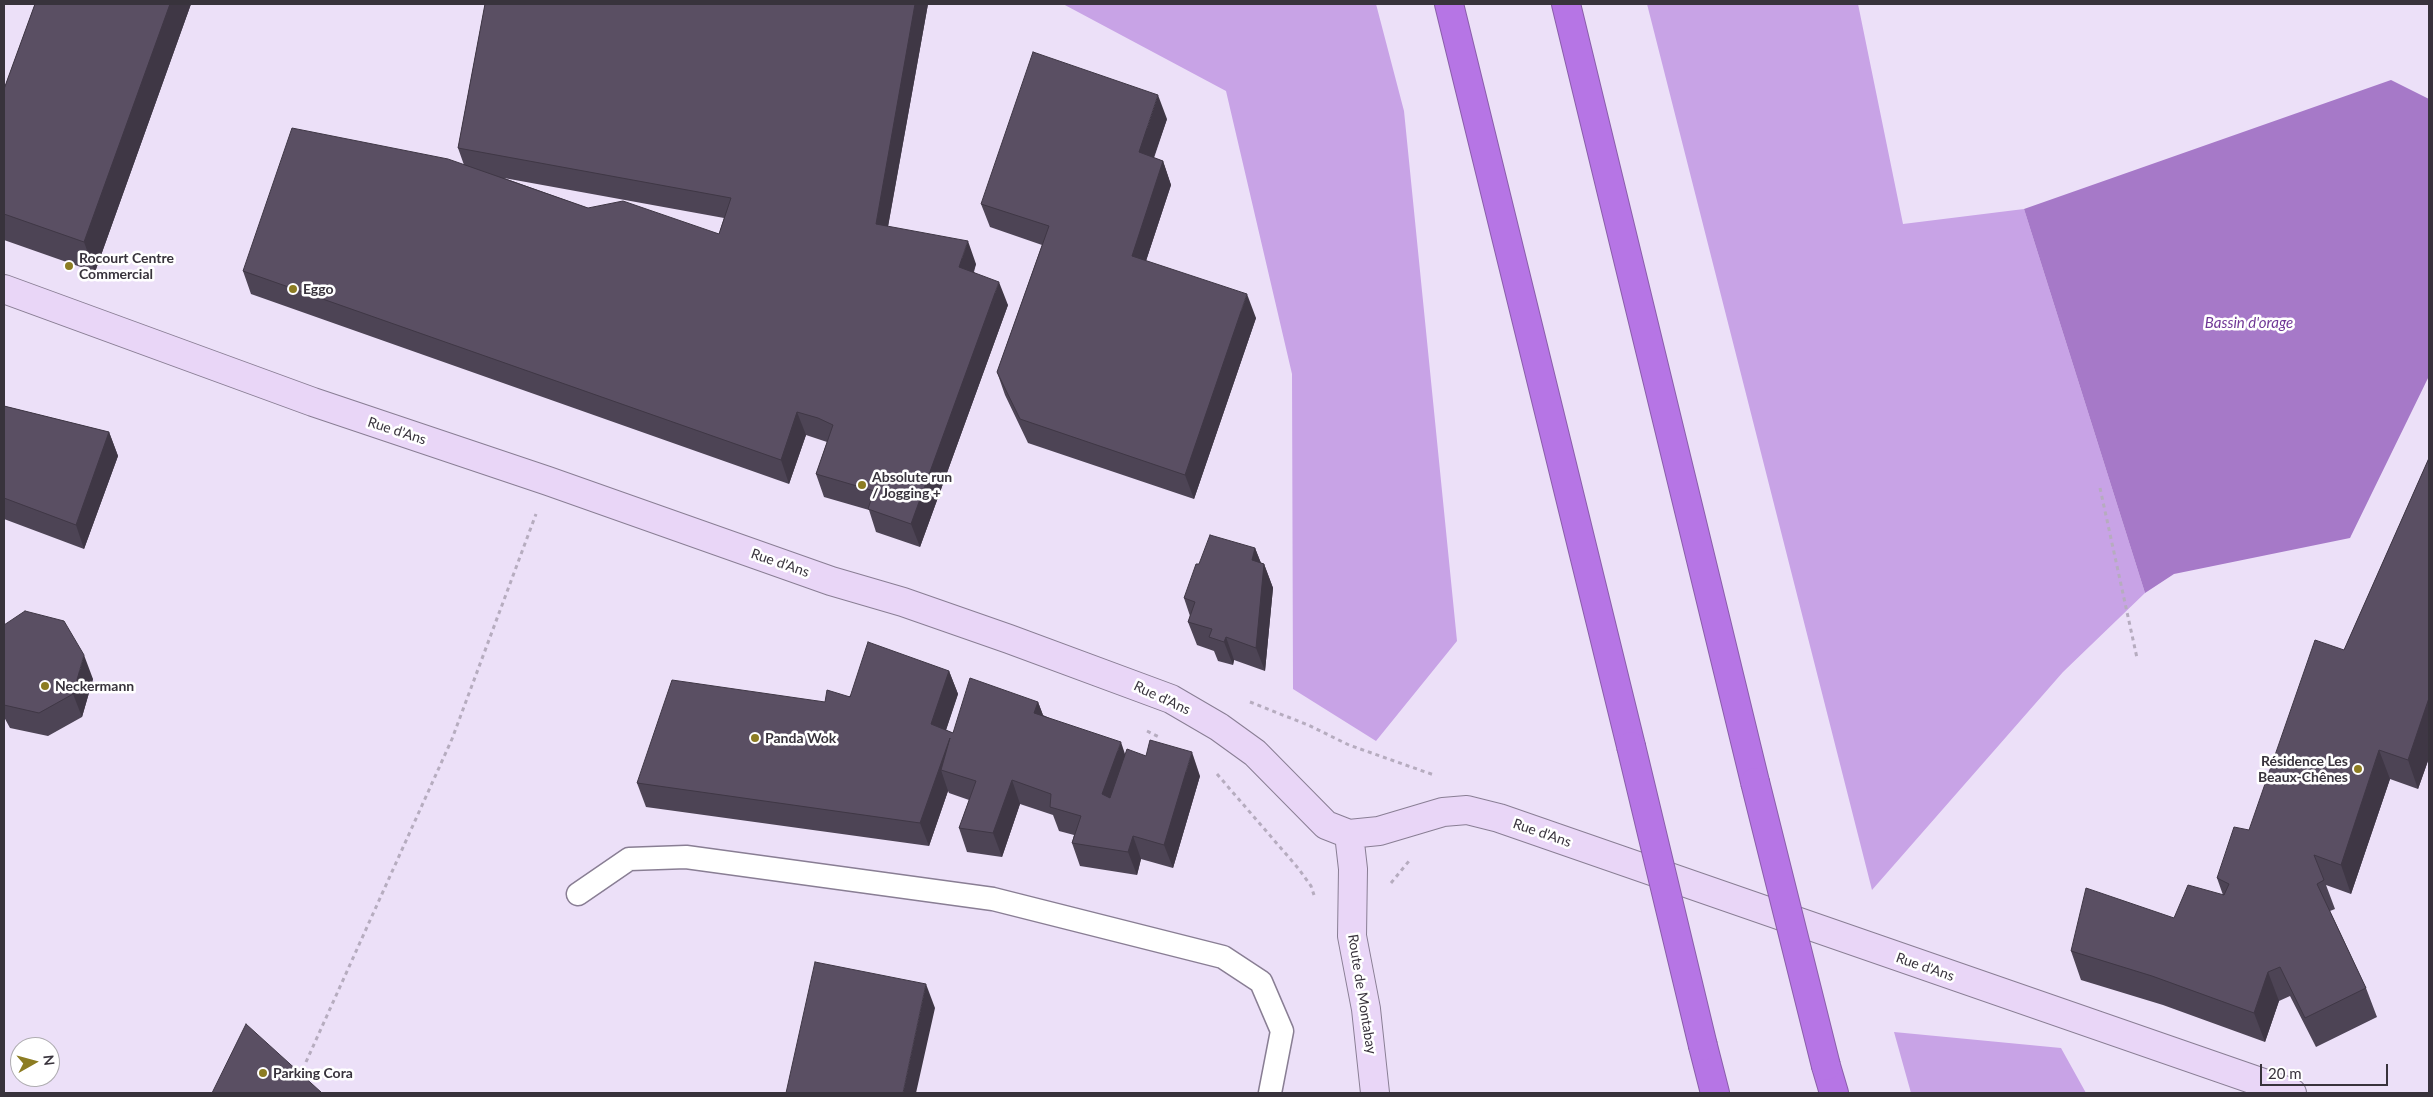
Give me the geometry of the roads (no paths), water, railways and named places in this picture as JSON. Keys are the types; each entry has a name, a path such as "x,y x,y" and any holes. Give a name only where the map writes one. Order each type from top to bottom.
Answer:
{"highway":[{"path":"1449,4 1715,1093"},
{"path":"1566,4 1755,782 1834,1093"}],"main road":[{"name":"Rue d'Ans","path":"4,289 313,402 548,481 822,578 903,602 1009,638 1171,699 1219,727 1255,753 1326,825 1349,834 1379,831 1443,812 1467,810 1499,818 2292,1093"},
{"name":"Route de Montabay","path":"1349,834 1353,869 1352,936 1366,1009 1375,1093"}],"lane":[{"path":"578,894 629,859 686,857 993,899 1223,956 1262,982 1282,1031 1270,1093"}],"water":[{"name":"Bassin d'orage","path":"2391,80 2429,99 2429,376 2350,538 2174,574 2145,593 2024,209"}],"place":[{"name":"Rocourt Centre Commercial","path":"69,266"},
{"name":"Eggo","path":"293,289"},
{"name":"Absolute run / Jogging +","path":"862,485"},
{"name":"Neckermann","path":"45,686"},
{"name":"Panda Wok","path":"755,738"},
{"name":"Résidence Les Beaux-Chênes","path":"2358,769"},
{"name":"Parking Cora","path":"263,1073"}]}
